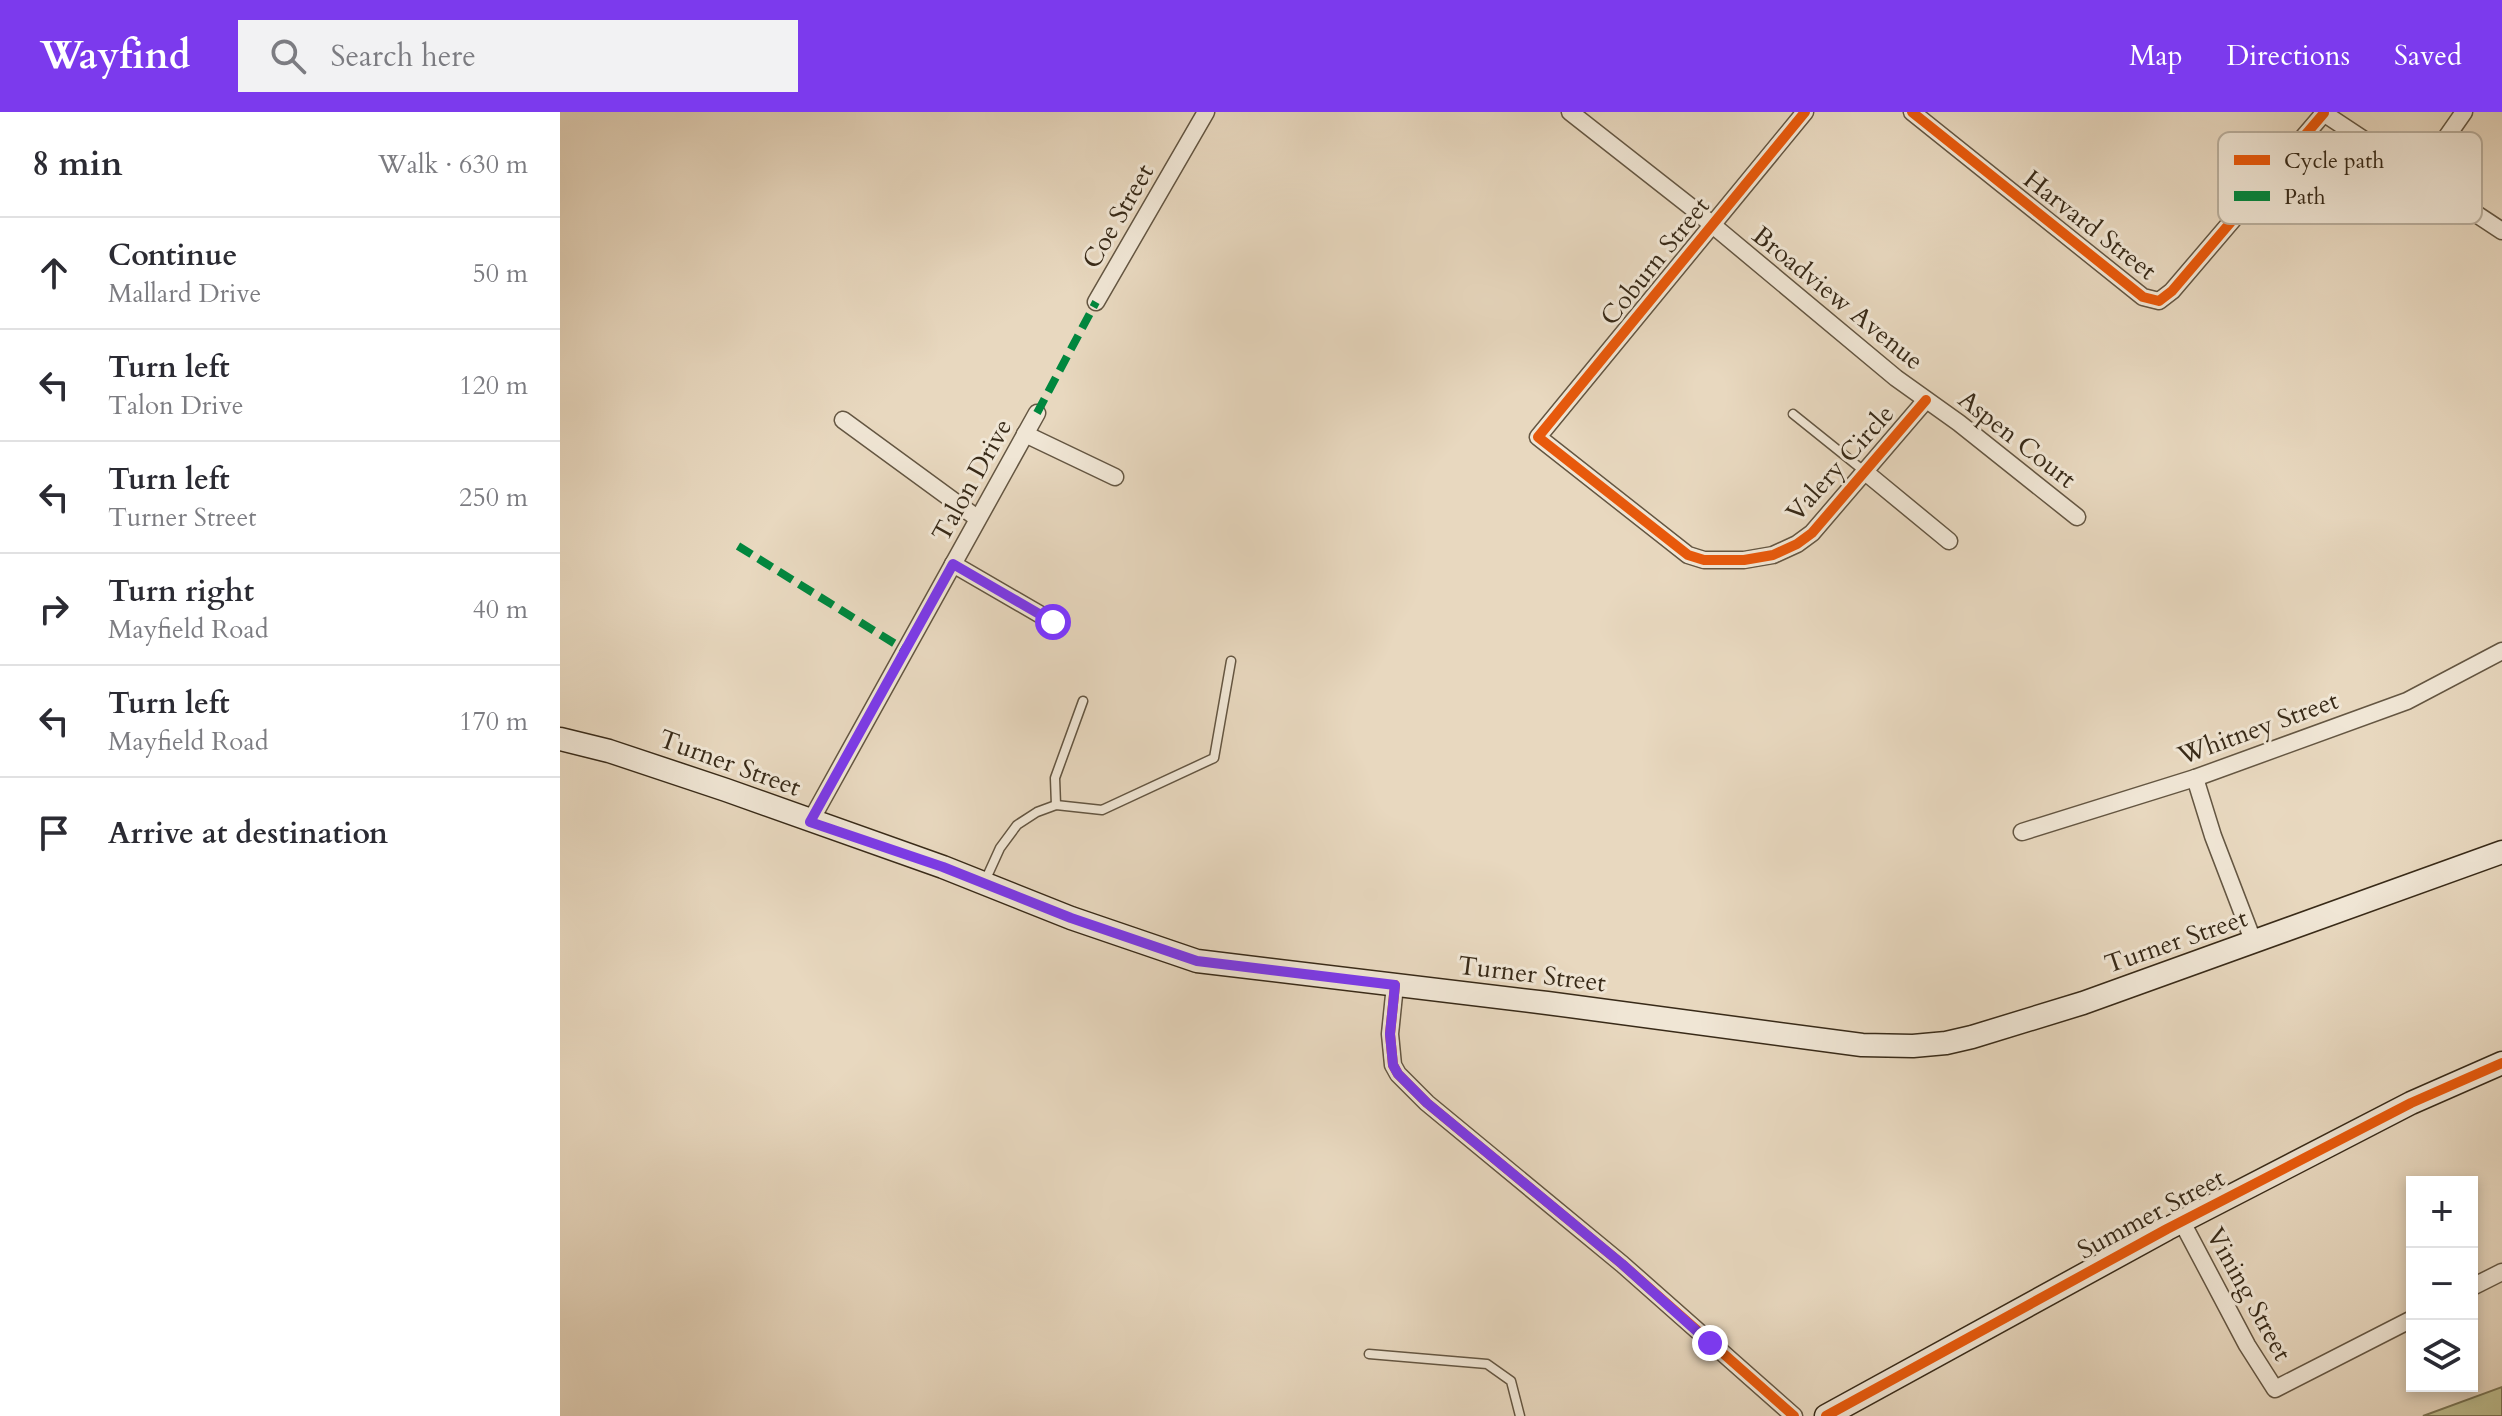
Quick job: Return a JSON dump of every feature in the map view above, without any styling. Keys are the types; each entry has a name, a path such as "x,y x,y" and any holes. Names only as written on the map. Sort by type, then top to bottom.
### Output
{"main road":[{"name":"Turner Street","path":"560,739 660,767 1197,961 1830,1042 1913,1046 1972,1037 2083,1003 2502,852"},
{"name":"Summer Street","path":"1826,1416 2182,1222 2411,1103 2502,1063"}],"street":[{"name":"Coe Street","path":"1096,302 1206,112"},
{"name":"Broadview Avenue","path":"1570,112 1926,400"},
{"name":"Coburn Street","path":"1538,437 1805,112"},
{"name":"Harvard Street","path":"1912,112 2151,301 2159,301 2172,291 2229,224"},
{"path":"2450,132 2464,112"},
{"name":"Harvard Street","path":"2307,132 2323,113"},
{"path":"2323,113 2353,132"},
{"path":"2482,217 2502,231"},
{"name":"Valery Circle","path":"1538,437 1688,555 1704,560 1744,560 1773,555 1812,533 1926,400"},
{"name":"Aspen Court","path":"1926,400 2077,517"},
{"name":"Talon Drive","path":"810,822 1037,413"},
{"path":"843,420 977,518"},
{"path":"1025,434 1115,477"},
{"path":"1864,471 1949,541"},
{"path":"953,564 1053,622"},
{"name":"Whitney Street","path":"2022,832 2195,778 2407,701 2502,651"},
{"path":"2195,778 2213,836 2254,943"},
{"path":"1395,985 1390,1052 1398,1074 1427,1103 1622,1264 1794,1416"},
{"name":"Vining Street","path":"2182,1222 2247,1345 2275,1389 2410,1320"},
{"path":"2478,1284 2502,1272"}],"lane":[{"path":"1793,414 1864,471"},
{"path":"984,882 1000,848 1017,825 1037,812 1056,805 1102,810 1214,758 1231,661"},
{"path":"1056,805 1055,778 1083,701"},
{"path":"1369,1354 1487,1364 1511,1381 1520,1416"}],"green space":[{"path":"2502,1387 2502,1416 2423,1416"}],"marked path":[{"path":"1037,413 1096,302"},
{"path":"738,546 905,650"}],"cycle path":[{"path":"1805,112 1538,437 1688,555 1704,560 1744,560 1773,555 1812,533 1926,400"},
{"path":"1912,112 2143,297 2159,301 2172,291 2229,224"},
{"path":"2308,132 2324,113"},
{"path":"1395,985 1390,1034 1393,1065 1398,1074 1427,1103 1622,1264 1794,1416"},
{"path":"1826,1416 2167,1229 2411,1103 2502,1063"}],"route":[{"path":"1053,622 953,564 810,822 943,867 1168,953 1197,961 1395,985 1390,1052 1398,1074 1427,1103 1622,1264 1710,1343"}]}
